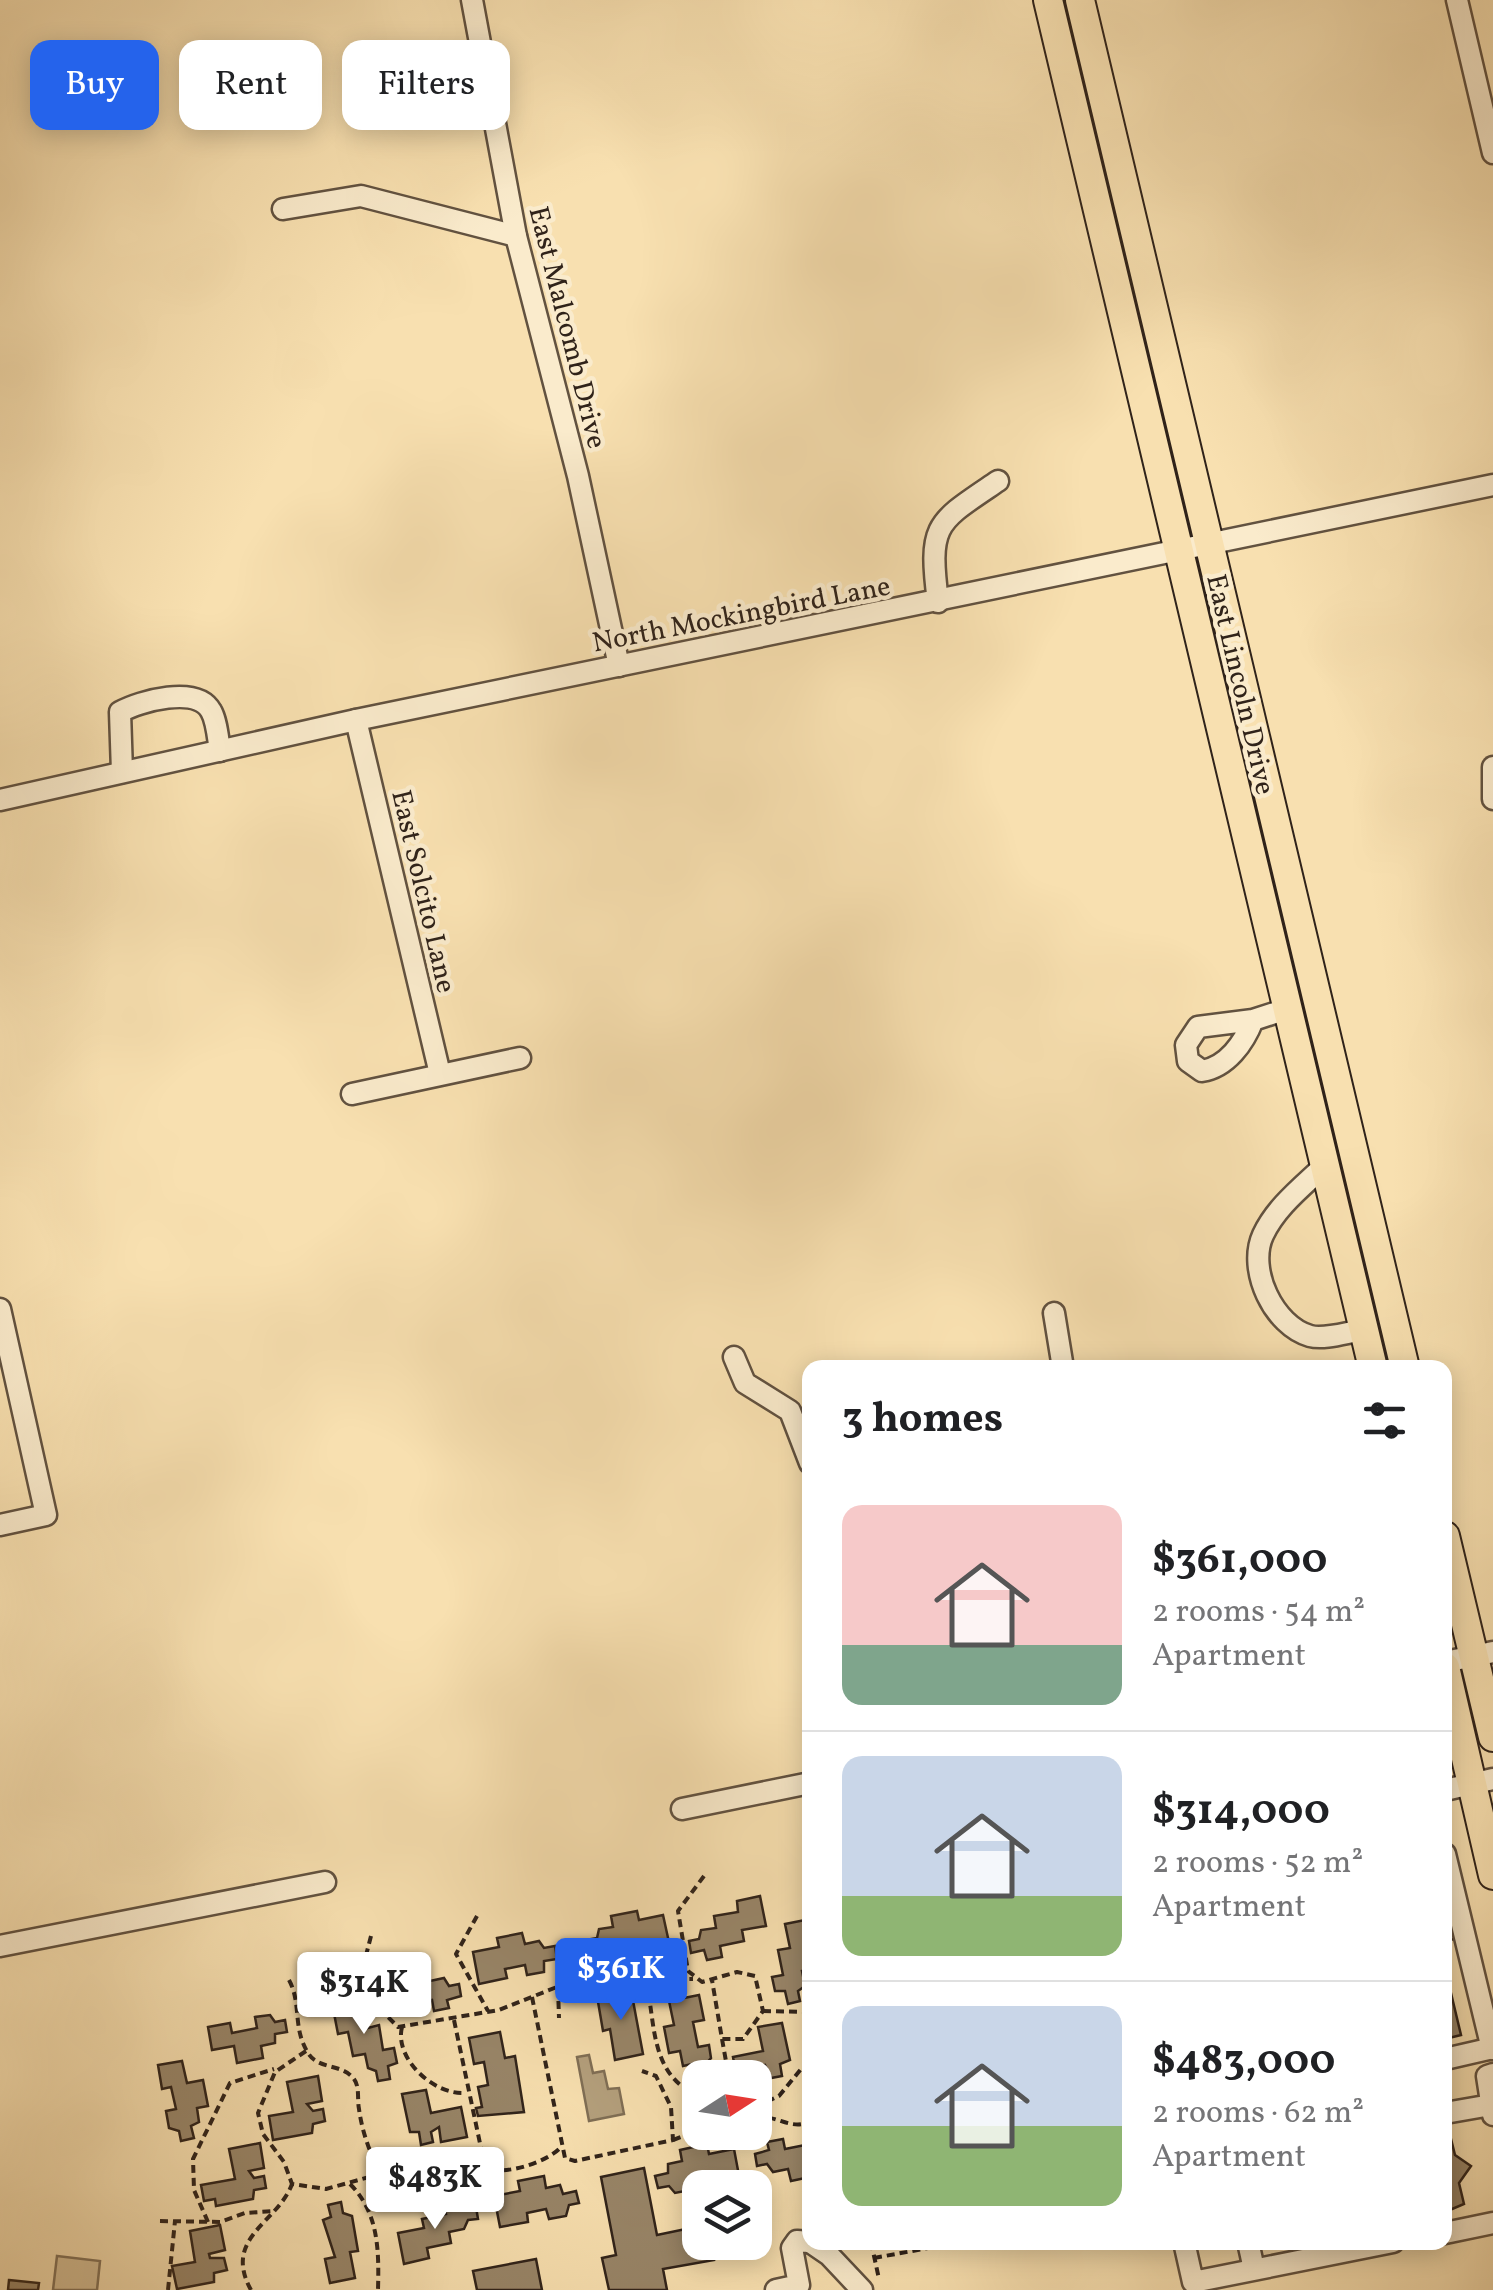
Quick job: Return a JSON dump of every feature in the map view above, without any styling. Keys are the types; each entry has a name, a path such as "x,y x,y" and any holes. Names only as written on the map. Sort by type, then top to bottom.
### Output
{"main road":[{"name":"East Lincoln Drive","path":"1048,0 1370,1360"},
{"name":"East Lincoln Drive","path":"1080,0 1403,1360"},
{"path":"1089,165 1118,158"},
{"path":"1288,1013 1320,1010"},
{"path":"1452,1558 1483,1654 1493,1737"},
{"path":"1452,1698 1493,1876"}],"street":[{"name":"East Malcomb Drive","path":"472,0 516,236 578,476 619,666"},
{"path":"1456,0 1493,153"},
{"path":"282,209 362,196 516,236"},
{"path":"938,602 933,560 943,522 961,503 998,482"},
{"name":"North Mockingbird Lane","path":"0,800 356,720 1493,485"},
{"path":"122,772 120,712 134,704 172,698 201,701 212,711 220,751"},
{"name":"East Solcito Lane","path":"356,720 440,1074"},
{"path":"1493,768 1493,798"},
{"path":"1252,1020 1288,1013"},
{"path":"352,1094 520,1058"},
{"path":"1324,1166 1274,1216 1261,1240 1260,1275 1281,1321 1312,1337 1364,1330"},
{"path":"0,1309 46,1515 0,1525"},
{"path":"1054,1313 1062,1360"},
{"path":"734,1357 745,1384 790,1411 802,1442"},
{"path":"1452,1663 1483,1654"},
{"path":"682,1808 802,1785"},
{"path":"0,1946 325,1882"},
{"path":"1452,1883 1492,2048 1452,2057"},
{"path":"1452,2113 1492,2110 1487,2076 1493,2074"},
{"path":"1452,2231 1493,2223"},
{"path":"776,2290 799,2285 792,2248 797,2241 802,2241"},
{"path":"822,2250 872,2289"},
{"path":"1186,2250 1193,2282 1352,2250"},
{"path":"1250,2250 1254,2269"}],"path":[{"path":"693,1979 678,1910 704,1876"},
{"path":"476,1916 456,1954 488,2012"},
{"path":"371,1936 361,1975 380,2008 402,2027"},
{"path":"402,2027 488,2012 596,1978 712,1980 737,1972 756,1976 763,2011 743,2039 722,2039"},
{"path":"290,1980 297,1996 294,2020 306,2050 318,2063 353,2078 365,2142 390,2197 404,2203 436,2186 481,2180 490,2171 547,2159 562,2147"},
{"path":"646,1980 656,2050 672,2076 682,2084"},
{"path":"712,1980 726,2060"},
{"path":"558,1988 558,2018"},
{"path":"532,1997 565,2158 575,2160 682,2137"},
{"path":"763,2011 802,2012"},
{"path":"453,2018 482,2162 490,2171"},
{"path":"402,2027 400,2042 407,2062 443,2090 467,2093"},
{"path":"208,2222 194,2190 195,2152 230,2083 279,2067 306,2050"},
{"path":"279,2067 258,2113 263,2134 284,2162 292,2184"},
{"path":"772,2100 802,2070"},
{"path":"642,2071 656,2076 667,2096 673,2140"},
{"path":"772,2119 785,2125 802,2123"},
{"path":"292,2184 312,2190 382,2174"},
{"path":"250,2290 244,2267 249,2238 292,2184"},
{"path":"350,2184 361,2195 376,2228 378,2290"},
{"path":"160,2221 208,2222 274,2211"},
{"path":"168,2290 175,2220"},
{"path":"872,2250 872,2289"},
{"path":"896,2250 897,2255"},
{"path":"874,2258 922,2250"}],"shaded area":[{"path":"589,2055 593,2073 604,2071 608,2089 619,2088 624,2114 589,2121 577,2057"},
{"path":"57,2256 100,2261 97,2290 53,2290"}],"building":[{"path":"760,1896 766,1926 742,1930 744,1941 720,1946 722,1957 707,1960 704,1950 691,1953 689,1941 699,1939 701,1930 716,1928 714,1916 738,1912 737,1901"},
{"path":"637,1911 639,1920 663,1915 670,1947 643,1952 641,1941 618,1946 620,1956 605,1959 602,1950 588,1953 586,1940 597,1938 599,1929 613,1927 611,1916"},
{"path":"1452,1915 1459,1938 1452,1940"},
{"path":"802,1921 800,2001 788,2004 785,1991 775,1991 772,1977 783,1975 778,1950 790,1948 785,1924"},
{"path":"522,1933 525,1944 539,1941 544,1948 555,1946 557,1959 544,1961 544,1972 527,1975 525,1965 505,1969 507,1978 479,1984 473,1952 499,1947 497,1938"},
{"path":"401,1963 403,1974 428,1969 430,1981 444,1978 449,1986 459,1984 461,1996 447,2000 449,2008 434,2011 432,2000 407,2005 405,1994 381,1999 375,1969"},
{"path":"631,1990 643,2054 615,2060 610,2029 603,2031 597,1996"},
{"path":"356,1994 358,2004 363,2003 368,2028 379,2025 383,2050 394,2048 397,2063 388,2066 390,2079 378,2081 376,2071 368,2068 365,2054 353,2056 348,2032 338,2034 333,2008 343,2007 341,1997"},
{"path":"699,1995 704,2020 693,2022 698,2047 709,2045 709,2060 682,2061 680,2051 669,2053 664,2027 674,2025 669,2001"},
{"path":"1452,1997 1461,2035 1452,2037"},
{"path":"270,2015 275,2022 285,2020 287,2032 275,2034 275,2043 261,2046 263,2058 237,2063 234,2046 212,2050 208,2027 230,2023 232,2033 257,2028 255,2017"},
{"path":"782,2023 790,2060 780,2064 782,2076 772,2078 772,2060 734,2060 733,2057 763,2051 758,2027"},
{"path":"500,2032 505,2058 515,2056 524,2112 478,2116 476,2108 482,2107 478,2087 488,2085 484,2062 474,2064 469,2038"},
{"path":"182,2061 187,2083 203,2080 208,2106 197,2108 199,2122 191,2126 194,2138 181,2141 179,2131 169,2128 166,2111 176,2109 171,2087 162,2089 158,2065"},
{"path":"318,2076 322,2101 307,2104 313,2111 323,2109 325,2121 313,2124 312,2133 273,2140 269,2116 293,2112 287,2082"},
{"path":"426,2090 431,2113 461,2107 467,2137 441,2142 439,2127 431,2132 433,2142 421,2145 419,2132 410,2132 402,2094"},
{"path":"783,2139 785,2149 802,2146 802,2179 791,2181 788,2169 773,2172 767,2164 757,2166 755,2154 772,2150 772,2141"},
{"path":"260,2143 264,2168 249,2171 254,2178 264,2176 266,2188 254,2190 253,2199 216,2206 215,2199 204,2201 201,2185 235,2179 229,2149"},
{"path":"1452,2143 1455,2155 1471,2166 1459,2183 1464,2204 1452,2209"},
{"path":"680,2150 708,2150 709,2154 734,2150 738,2170 682,2170 682,2192 675,2193 669,2186 658,2188 655,2176 668,2173 668,2164 682,2161"},
{"path":"644,2168 657,2235 682,2230 682,2260 714,2260 663,2269 667,2290 609,2290 602,2258 616,2255 601,2177"},
{"path":"544,2176 546,2188 560,2185 563,2194 576,2191 579,2203 569,2205 566,2216 549,2219 546,2209 527,2213 528,2222 500,2227 494,2196 520,2191 518,2181"},
{"path":"459,2200 462,2210 476,2207 478,2219 468,2220 464,2229 449,2232 451,2243 427,2248 429,2258 404,2264 398,2233 424,2228 422,2219 446,2214 444,2204"},
{"path":"341,2202 343,2213 352,2216 358,2251 350,2252 355,2278 330,2283 325,2259 335,2257 323,2220 331,2217 328,2205"},
{"path":"220,2225 225,2250 209,2254 210,2258 224,2258 227,2270 214,2273 214,2282 177,2289 172,2266 195,2262 190,2231"},
{"path":"536,2259 542,2290 477,2290 473,2271"},
{"path":"9,2280 39,2283 38,2290 8,2290"}]}
